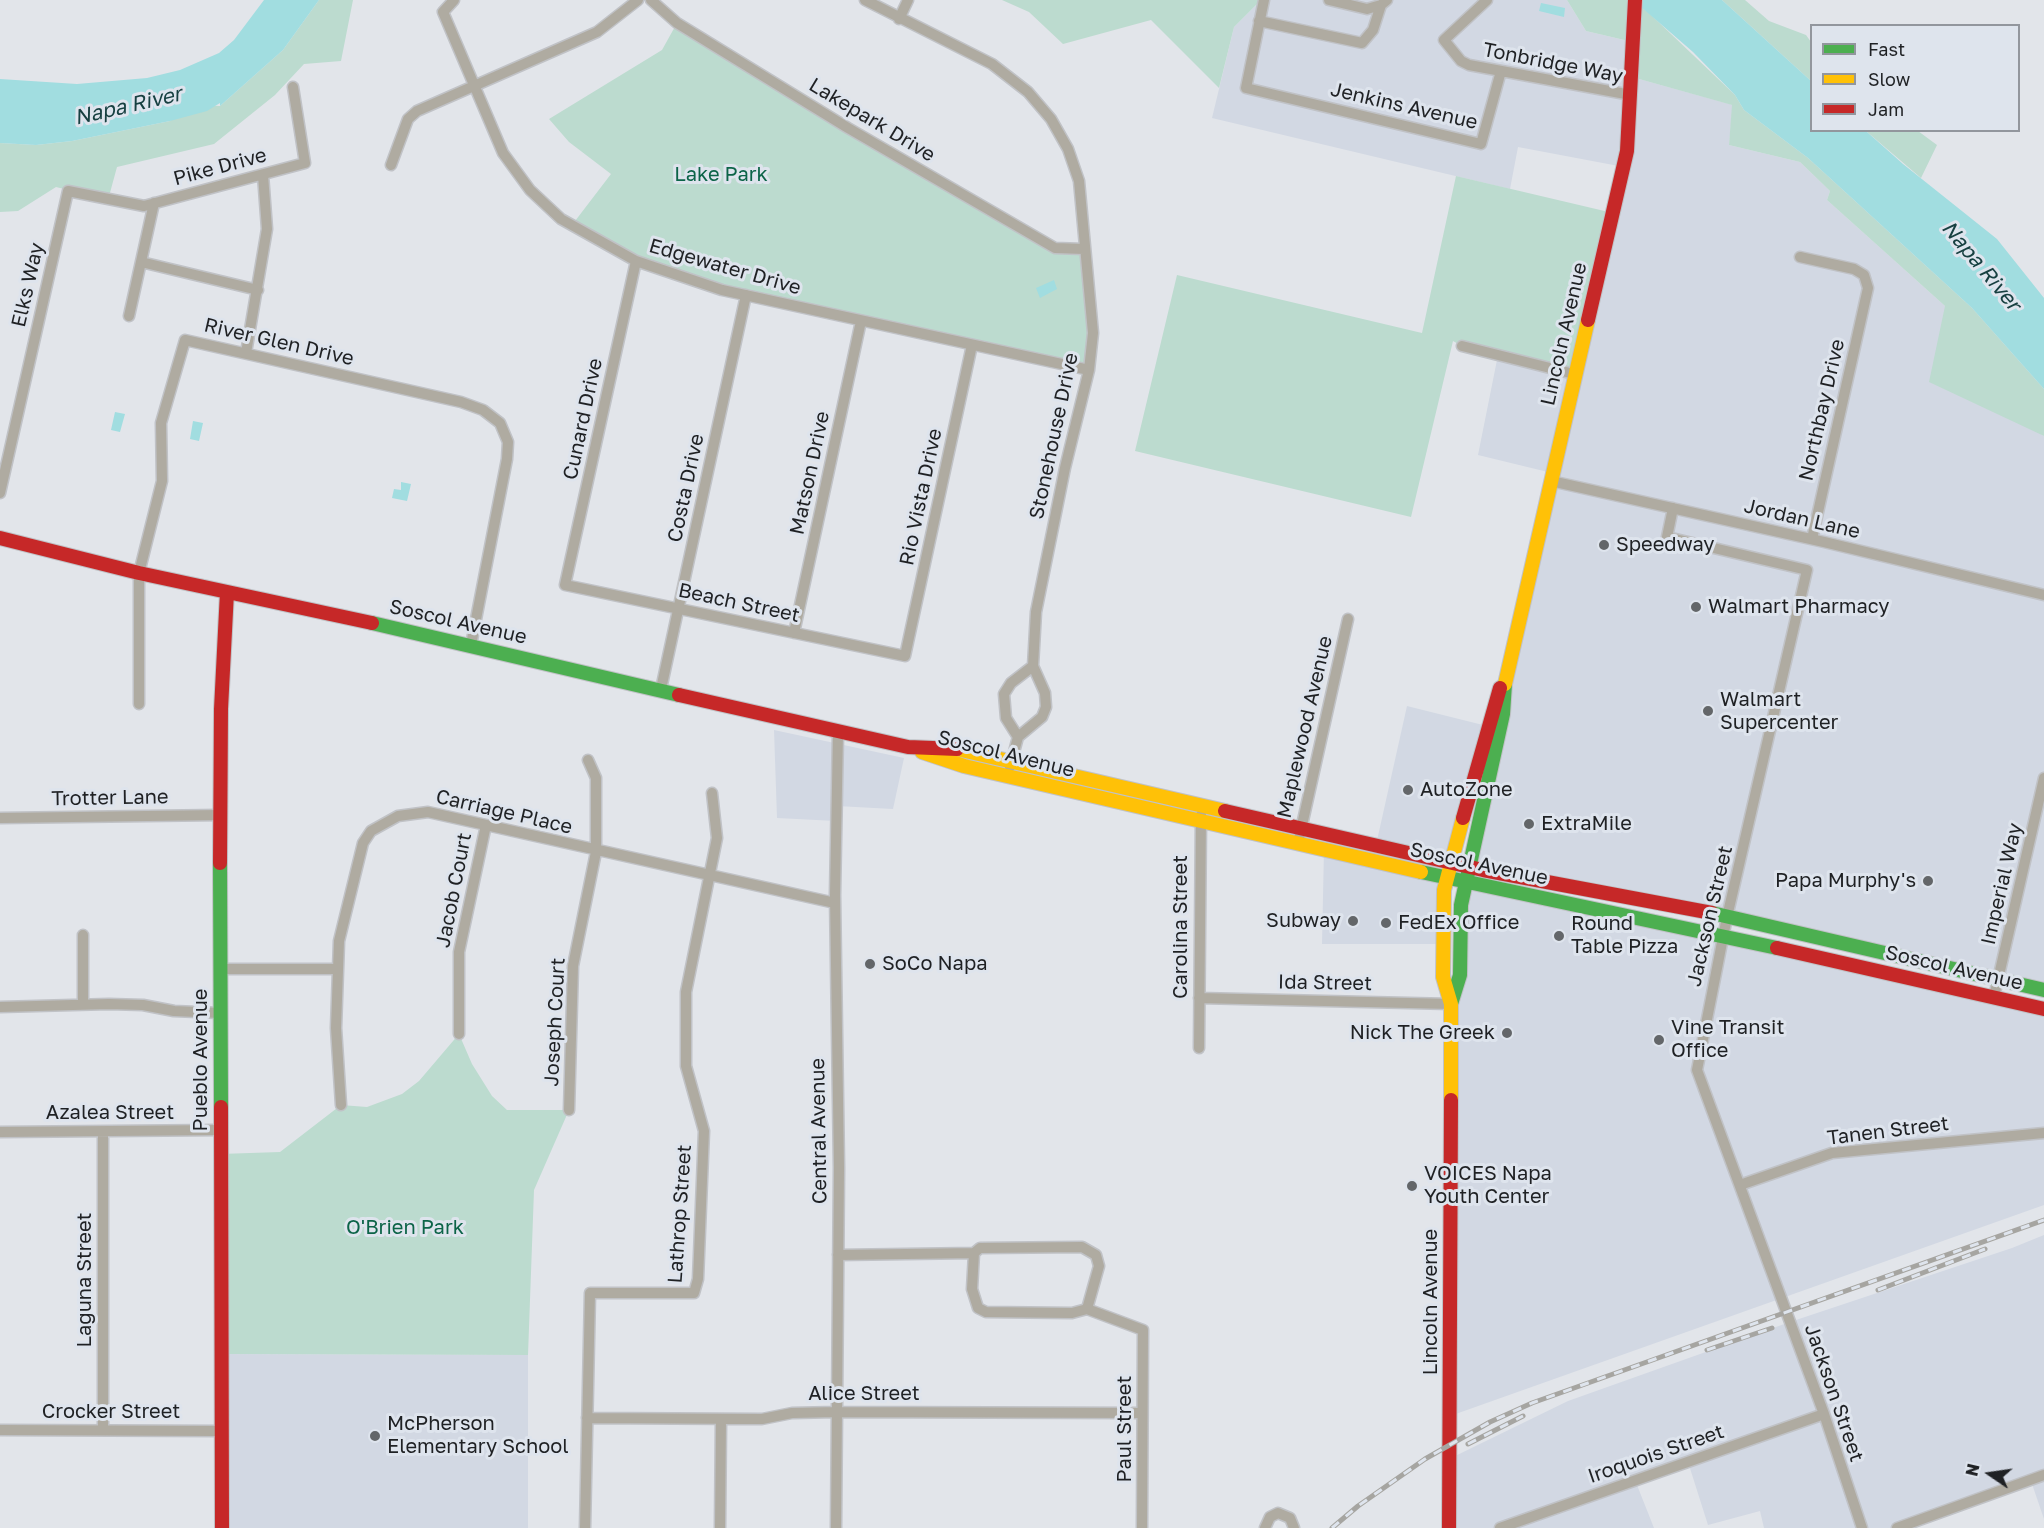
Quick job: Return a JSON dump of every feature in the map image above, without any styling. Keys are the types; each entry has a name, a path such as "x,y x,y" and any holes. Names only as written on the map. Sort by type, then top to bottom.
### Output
{"main road":[{"name":"Lincoln Avenue","path":"1451,1004 1443,978 1447,878 1491,712 1506,674 1574,374 1622,176 1630,127 1635,0"},
{"name":"Soscol Avenue","path":"0,538 139,573 471,645 838,733 908,747 954,763 1007,776 1466,883 1723,935 2044,1009"},
{"name":"Pueblo Avenue","path":"222,1528 220,815 221,709 228,592"},
{"name":"Lincoln Avenue","path":"1449,1528 1451,1004 1460,975 1460,919 1466,883 1503,714 1506,674"},
{"name":"Soscol Avenue","path":"908,747 957,749 1301,829 1469,866 1727,917 2044,990"}],"street":[{"name":"Edgewater Drive","path":"454,0 443,12 503,153 530,190 561,219 636,261 747,295 1089,370"},
{"path":"391,165 408,119 417,111 597,32 638,0"},
{"name":"Lakepark Drive","path":"651,0 677,23 848,128 1055,248 1084,249"},
{"name":"Stonehouse Drive","path":"864,0 992,64 1028,92 1051,119 1068,149 1079,181 1093,333 1089,370 1044,566 1036,612 1033,666 1045,693 1046,707 1042,717 1018,737"},
{"path":"899,19 908,0"},
{"path":"1264,0 1259,21 1362,43 1373,30 1384,3"},
{"path":"1329,0 1367,9 1384,3"},
{"name":"Tonbridge Way","path":"1486,0 1444,40 1461,61 1501,71 1630,95"},
{"name":"Jenkins Avenue","path":"1259,21 1246,88 1481,144 1501,71"},
{"name":"Pike Drive","path":"68,191 136,205 154,203 304,163 293,87"},
{"path":"246,353 267,229 263,175"},
{"name":"Elks Way","path":"0,493 68,191"},
{"path":"129,316 154,203"},
{"name":"Northbay Drive","path":"1800,257 1854,269 1864,275 1868,288 1812,539"},
{"name":"Cunard Drive","path":"565,585 636,261"},
{"path":"141,262 258,290"},
{"name":"Costa Drive","path":"661,689 747,295"},
{"name":"Matson Drive","path":"794,633 861,321"},
{"name":"River Glen Drive","path":"139,704 139,573 162,481 161,423 185,340 461,402 483,410 500,423 507,442 507,459 471,645"},
{"name":"Rio Vista Drive","path":"905,656 972,345"},
{"path":"1462,346 1574,374"},
{"name":"Jordan Lane","path":"1551,481 1812,539 2044,595"},
{"name":"Jackson Street","path":"1673,508 1667,537 1807,570 1723,935 1697,1070 1824,1414 1862,1528"},
{"name":"Beach Street","path":"565,585 905,656"},
{"name":"Maplewood Avenue","path":"1298,843 1348,619"},
{"path":"1007,776 1018,737 1006,718 1004,693 1011,683 1033,666"},
{"name":"Central Avenue","path":"836,1528 838,1255 835,903 838,733"},
{"name":"Joseph Court","path":"569,1110 573,966 596,852 597,778 588,760"},
{"name":"Imperial Way","path":"1994,998 2044,778"},
{"path":"711,876 717,838 712,793"},
{"name":"Carolina Street","path":"1199,1048 1199,820 1203,806"},
{"name":"Carriage Place","path":"341,1105 336,1028 339,941 358,856 371,831 382,823 413,812 428,812 596,852 835,903"},
{"name":"Trotter Lane","path":"0,818 220,815"},
{"name":"Jacob Court","path":"459,1034 459,952 486,825"},
{"name":"Lathrop Street","path":"585,1528 590,1293 694,1293 698,1279 704,1131 687,1066 686,992 711,876"},
{"path":"82,1004 83,935"},
{"path":"221,969 337,969"},
{"name":"Ida Street","path":"1199,998 1451,1004"},
{"path":"0,1007 82,1004 143,1005 174,1011 220,1012"},
{"name":"Azalea Street","path":"0,1132 220,1130"},
{"name":"Laguna Street","path":"103,1132 103,1429"},
{"name":"Tanen Street","path":"1740,1185 1832,1153 2044,1133"},
{"path":"838,1255 974,1253 980,1248 1082,1247 1096,1255 1099,1266 1087,1309 1072,1313 986,1312 978,1308 972,1289 974,1253"},
{"name":"Paul Street","path":"1087,1309 1143,1330 1142,1528"},
{"name":"Alice Street","path":"587,1418 721,1419 836,1412 1142,1413"},
{"name":"Iroquois Street","path":"1500,1528 1824,1414"},
{"path":"720,1528 721,1419"},
{"name":"Crocker Street","path":"0,1430 221,1431"},
{"path":"1897,1528 2044,1475"},
{"path":"1265,1528 1270,1517 1278,1513 1290,1518 1294,1528"}],"shaded area":[{"path":"1261,0 1567,0 1586,31 1633,42 1632,77 1733,105 1729,145 1800,162 1830,191 1827,200 1945,306 2029,427 2044,436 2044,990 1469,866 1552,473 1478,455 1498,355 1575,374 1624,167 1518,147 1510,189 1212,118 1234,27"},
{"path":"1407,706 1487,726 1451,862 1376,845"},
{"path":"774,730 904,758 893,809 837,806 836,821 777,818"},
{"path":"1324,849 1447,878 1444,944 1322,944"},
{"path":"1466,883 2044,1009 2044,1205 1450,1416 1451,1004"},
{"path":"2044,1235 2044,1519 2031,1481 1897,1528 1764,1528 1760,1511 1708,1525 1688,1462 1635,1480 1654,1528 1449,1528 1449,1459 1568,1401"},
{"name":"McPherson Elementary School","path":"221,1354 528,1355 528,1528 222,1528"}],"green space":[{"path":"319,0 353,0 341,61 304,64 275,95 214,144 117,167 108,200 56,187 18,211 0,212 0,143 36,145 72,141 170,121 190,105 220,106 283,50"},
{"path":"1002,0 1261,0 1234,27 1219,88 1151,20 1063,44 1029,12"},
{"path":"1567,0 1632,0 1649,13 1735,95 1744,110 1808,158 1972,308 2044,389 2044,436 1929,382 1945,306 1827,200 1830,191 1800,162 1729,145 1732,105 1632,77 1633,42 1586,31"},
{"path":"1722,0 1745,0 1769,21 1806,35 1810,41 1810,80"},
{"name":"Lake Park","path":"677,23 1055,248 1084,249 1093,333 1089,370 722,290 636,261 572,225 611,174 569,142 549,119 662,50"},
{"path":"1867,132 1919,132 1937,145 1921,178"},
{"path":"1456,176 1613,213 1574,374 1462,346 1453,341 1411,517 1135,451 1177,275 1422,333"},
{"name":"O'Brien Park","path":"459,1034 472,1064 492,1096 507,1110 569,1110 534,1190 528,1355 221,1354 220,1154 280,1152 341,1105 367,1107 402,1094 419,1081"}],"water":[{"name":"Napa River","path":"264,0 319,0 283,50 220,106 220,103 207,111 170,121 72,141 36,145 0,143 0,79 77,84 147,78 180,70 219,53 234,40"},
{"name":"Napa River","path":"1633,0 1722,0 1810,80 1810,132 1867,132 1903,164 1997,239 2044,298 2044,389 1972,308 1808,158 1744,110 1735,95 1693,52"},
{"path":"1541,3 1565,8 1564,17 1539,11"},
{"path":"1054,280 1057,289 1040,298 1036,288"},
{"path":"115,412 125,414 120,432 111,430"},
{"path":"193,421 203,423 199,441 190,439"},
{"path":"401,482 411,484 407,501 392,498 394,489 401,490"}],"railway":[{"path":"1332,1528 1358,1506 1425,1459 1490,1422 1532,1403 2044,1220"},
{"path":"1878,1290 1985,1249"},
{"path":"1707,1350 1772,1328"},
{"path":"1468,1444 1523,1416"}],"traffic: fast":[{"path":"372,623 679,695"},
{"path":"1451,1004 1460,975 1461,905 1503,714 1505,684"},
{"path":"220,863 221,1107"},
{"path":"1421,872 1777,948"},
{"path":"1712,913 2044,990"}],"traffic: slow":[{"path":"1505,684 1588,320"},
{"path":"957,749 1225,811"},
{"path":"922,752 964,766 1421,872"},
{"path":"1451,1100 1451,1004 1443,977 1444,890 1463,818"}],"traffic: jam":[{"path":"1588,320 1627,151 1635,0"},
{"path":"0,538 139,573 372,623"},
{"path":"220,863 221,709 227,592"},
{"path":"1463,818 1500,688"},
{"path":"679,695 908,747 957,749"},
{"path":"1225,811 1483,870 1712,913"},
{"path":"1777,948 2044,1009"},
{"path":"1449,1528 1451,1100"},
{"path":"221,1107 222,1528"}],"place":[{"name":"Speedway","path":"1604,545"},
{"name":"Walmart Pharmacy","path":"1696,607"},
{"name":"Walmart Supercenter","path":"1708,711"},
{"name":"AutoZone","path":"1408,790"},
{"name":"ExtraMile","path":"1529,824"},
{"name":"Papa Murphy's","path":"1928,881"},
{"name":"Subway","path":"1353,921"},
{"name":"FedEx Office","path":"1386,923"},
{"name":"Round Table Pizza","path":"1559,936"},
{"name":"SoCo Napa","path":"870,964"},
{"name":"Nick The Greek","path":"1507,1033"},
{"name":"Vine Transit Office","path":"1659,1040"},
{"name":"VOICES Napa Youth Center","path":"1412,1186"},
{"name":"McPherson Elementary School","path":"375,1436"}]}
